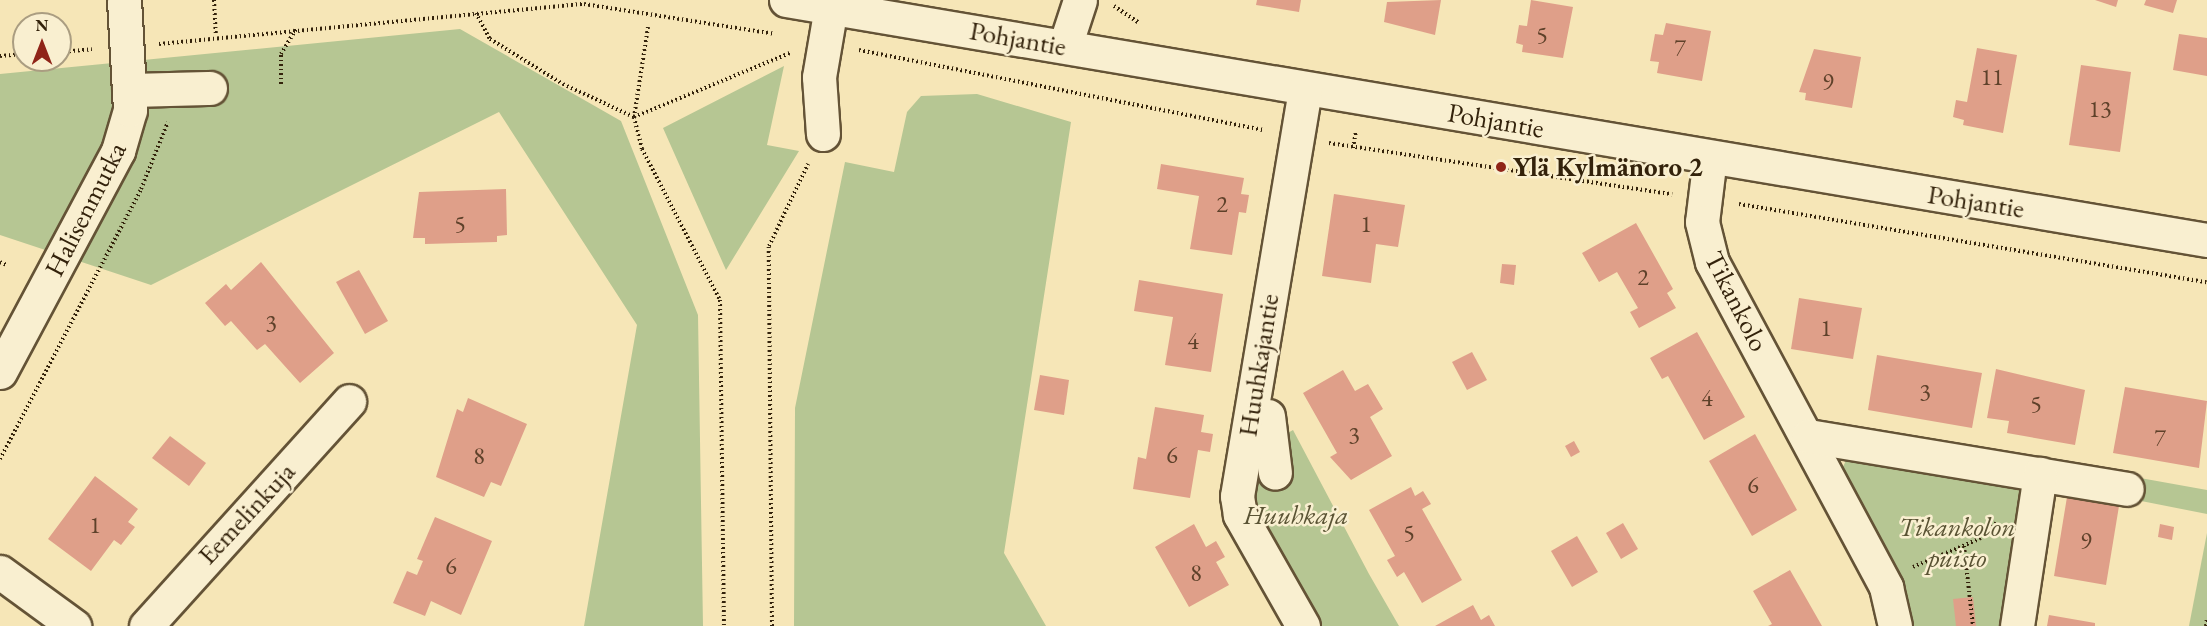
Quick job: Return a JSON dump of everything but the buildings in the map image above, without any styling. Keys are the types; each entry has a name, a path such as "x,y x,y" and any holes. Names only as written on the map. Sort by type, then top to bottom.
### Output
{"street":[{"name":"Halisenmutka","path":"0,372 118,151 129,90 129,46 124,0"},
{"name":"Pohjantie","path":"786,0 2207,240"},
{"path":"1065,46 1080,0"},
{"path":"823,134 822,43 831,7"},
{"path":"129,90 210,88"},
{"name":"Huuhkajantie","path":"1303,626 1240,515 1238,496 1305,89"},
{"name":"Tikankolo","path":"1710,157 1702,222 1712,262 1808,436 1886,587 1895,626"},
{"name":"Eemelinkuja","path":"146,626 349,401"},
{"path":"1268,416 1275,473"},
{"path":"1808,436 2038,488 2127,489"},
{"path":"2017,626 2038,488"},
{"path":"0,572 74,626"}],"path":[{"path":"214,0 216,36"},
{"path":"72,51 584,4 822,43 1296,136 1704,198 2207,282"},
{"path":"476,13 490,39 563,84 634,117 822,43"},
{"path":"648,27 634,117 642,149 720,300 724,626"},
{"path":"281,84 281,54 296,29"},
{"path":"772,626 768,246 823,134"},
{"path":"0,262 8,265"},
{"path":"1886,587 1926,557 1964,546 2038,488"},
{"path":"1964,546 1973,626"},
{"path":"2206,626 2207,618"}],"green space":[{"path":"460,29 621,121 698,315 703,626 584,626 637,325 499,112 151,285 0,235 0,74 72,72 72,67"},
{"path":"784,66 767,145 799,151 726,270 663,128"},
{"path":"977,94 1071,122 1004,553 1046,626 794,626 795,408 845,162 894,172 907,112 921,96"},
{"name":"Huuhkaja","path":"1293,430 1399,626 1315,626 1256,521 1253,453"},
{"name":"Tikankolon puisto","path":"1848,456 2013,483 2024,490 2011,626 1913,626 1898,573 1842,469"},
{"path":"2129,476 2207,490 2207,514 2126,498"},
{"path":"2207,533 2207,626 2189,626"}],"place":[{"name":"Ylä Kylmänoro 2","path":"1501,167"}]}
